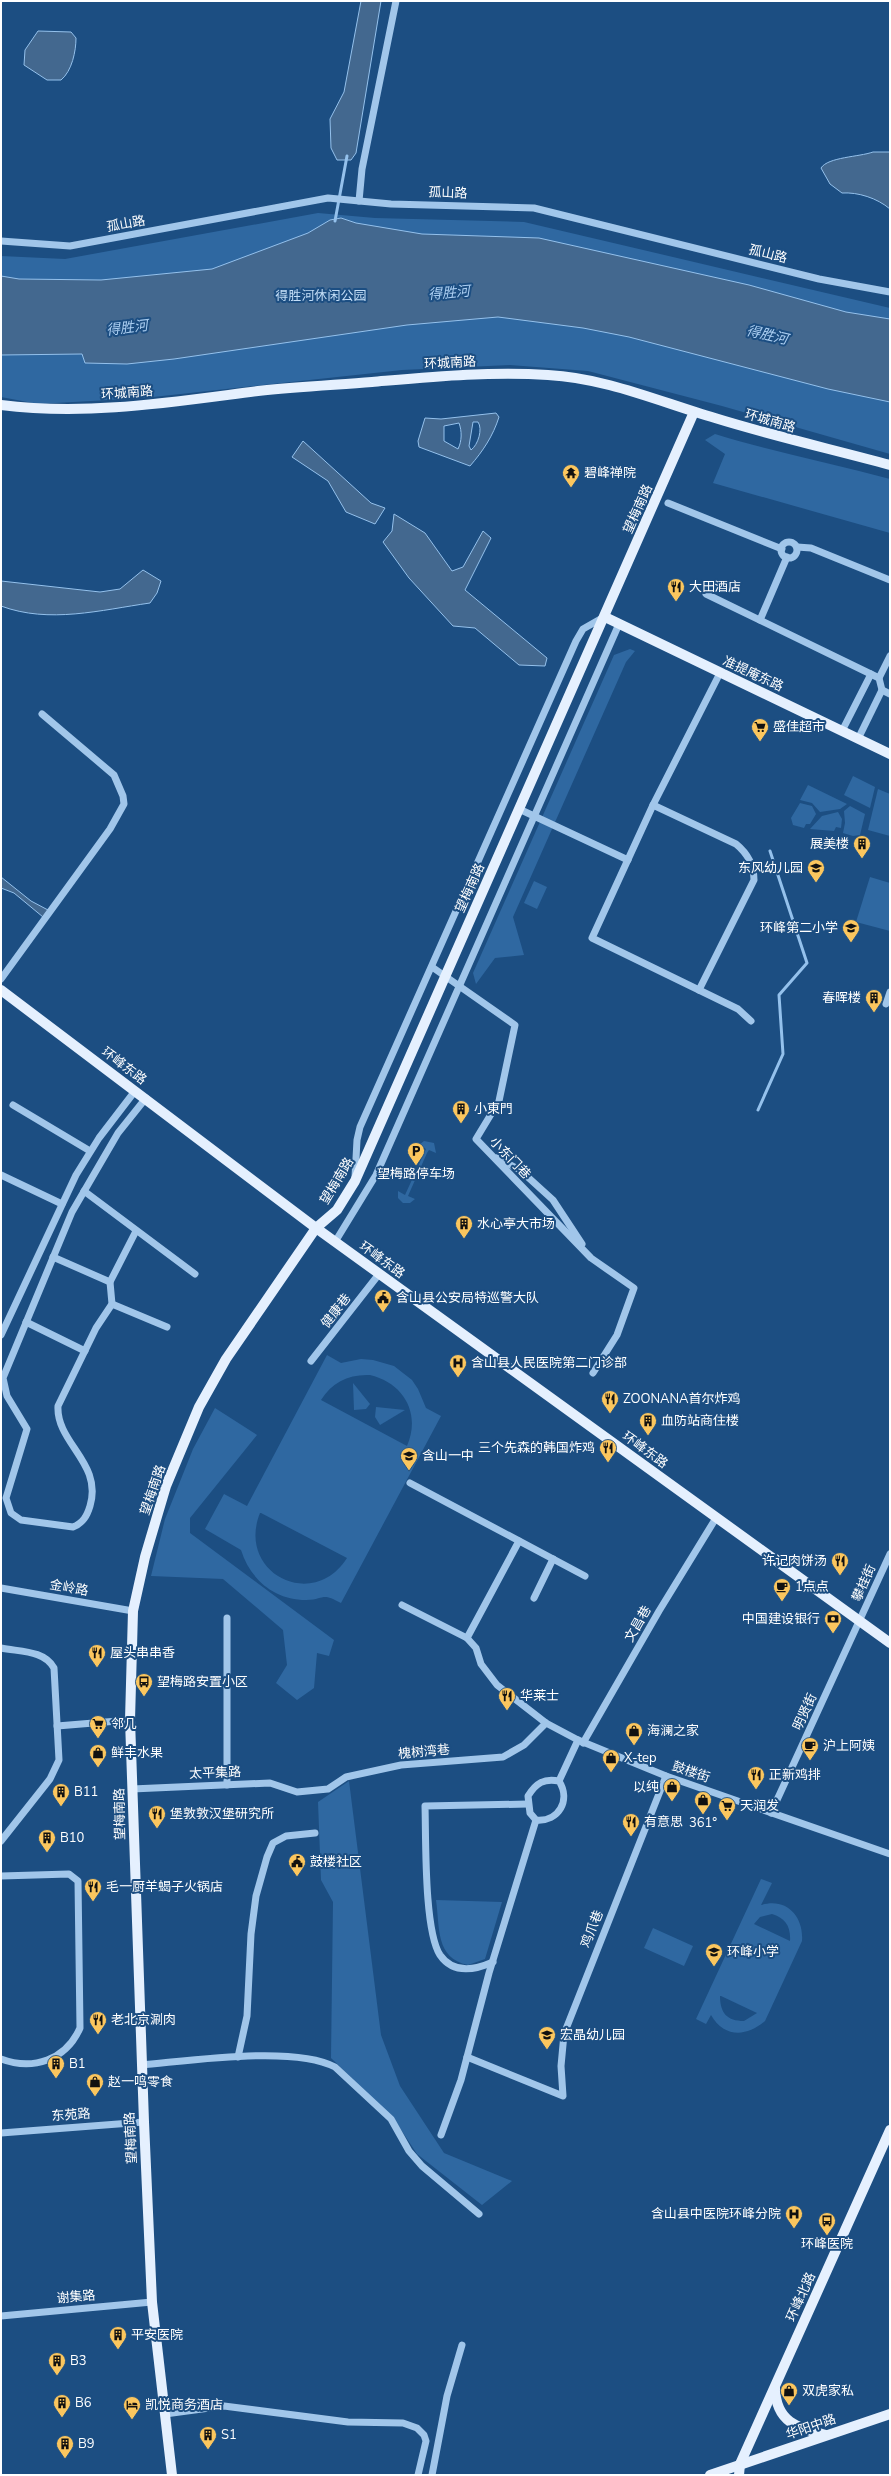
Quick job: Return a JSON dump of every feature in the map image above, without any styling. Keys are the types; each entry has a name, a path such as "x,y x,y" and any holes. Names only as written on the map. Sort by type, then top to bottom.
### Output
{"main road":[{"name":"环城南路","path":"1,405 36,410 132,408 261,391 422,377 508,374 578,378 662,399 694,412 784,439 824,447 890,465"},
{"name":"望梅南路","path":"172,2475 152,2302 141,2065 132,1789 130,1720 133,1611 145,1557 166,1486 199,1407 226,1359 316,1228 337,1210 355,1181 694,412"},
{"name":"望梅南路","path":"569,696 605,616"},
{"name":"准提庵东路","path":"605,616 890,754"},
{"name":"环峰东路","path":"1,990 335,1242 890,1643"},
{"name":"环峰北路","path":"738,2475 740,2464 890,2130"},
{"path":"775,2386 776,2402 784,2418 805,2430 826,2436"},
{"name":"华阳中路","path":"710,2475 890,2414"}],"street":[{"path":"359,201 362,169 396,1"},
{"name":"孤山路","path":"1,241 70,246 328,198 359,201 534,208 819,280 890,292"},
{"path":"668,504 782,549"},
{"path":"787,557 783,554 782,549 784,544 788,542 793,543 797,547 811,548 890,580"},
{"path":"787,557 794,556 797,547"},
{"path":"760,620 787,557"},
{"path":"706,594 879,678"},
{"path":"355,1181 357,1140 360,1127 576,641 583,629 605,616"},
{"path":"335,1242 376,1175 619,624"},
{"path":"858,739 882,690 879,678 890,656"},
{"path":"720,673 653,805 592,938 738,1009 752,1021"},
{"path":"842,731 871,674"},
{"path":"882,690 890,694"},
{"path":"1,979 110,829 124,804 124,796 114,775 42,714"},
{"path":"653,805 736,844 743,850 754,873 754,880 699,990"},
{"path":"519,809 628,860"},
{"path":"432,967 460,985"},
{"name":"小东门巷","path":"460,985 515,1025 499,1101 476,1140 591,1258 634,1288 617,1335 593,1373"},
{"path":"886,1004 890,992"},
{"path":"1,1335 62,1204 90,1151 135,1091"},
{"path":"136,1230 110,1282 112,1304 96,1328 58,1406 58,1414 90,1473 92,1488 89,1510 80,1524 74,1527 21,1520 10,1513 6,1498 27,1429 7,1396 3,1378 53,1257 84,1190 118,1133 146,1098"},
{"path":"13,1106 90,1151"},
{"path":"491,1155 520,1170 553,1200 591,1258"},
{"path":"1,1175 62,1204"},
{"path":"84,1190 195,1274"},
{"path":"53,1257 110,1282"},
{"name":"健康巷","path":"311,1362 379,1274"},
{"path":"112,1304 167,1327"},
{"path":"26,1322 85,1351"},
{"path":"410,1483 585,1576"},
{"name":"文昌巷","path":"559,1781 659,1611 716,1518"},
{"path":"402,1605 468,1638 519,1541"},
{"name":"攀桂街","path":"860,1622 890,1554"},
{"path":"534,1598 553,1560"},
{"name":"金岭路","path":"1,1588 133,1611"},
{"path":"227,1618 227,1785"},
{"name":"明贤街","path":"771,1812 860,1622"},
{"name":"鼓楼街","path":"468,1638 476,1648 481,1664 497,1685 546,1723 581,1742 666,1776 890,1854"},
{"path":"1,1648 41,1655 50,1661 54,1668 59,1760 56,1771 1,1841"},
{"path":"57,1726 130,1720"},
{"name":"槐树湾巷","path":"297,1792 328,1789 346,1778 401,1765 503,1757 524,1745 546,1723"},
{"name":"鸡爪巷","path":"467,2057 563,2096 561,2066 564,2034 666,1776"},
{"path":"550,1779 559,1781 564,1790 564,1800 560,1812 546,1821 536,1820 530,1813 528,1804 531,1792 541,1781 550,1779"},
{"name":"太平集路","path":"132,1789 270,1783 297,1792"},
{"path":"492,1962 477,1969 457,1968 441,1955 435,1943 429,1898 425,1806 528,1804"},
{"path":"442,2135 467,2057 492,1962 536,1820"},
{"path":"238,2057 247,2016 254,1911 267,1857 273,1843 286,1836 315,1833"},
{"path":"1,1876 69,1874 78,1881 80,2028 74,2041 53,2058 26,2065 1,2058"},
{"path":"141,2065 270,2055 326,2062 335,2067 391,2119 409,2151 422,2166 479,2214"},
{"name":"东苑路","path":"1,2133 144,2122"},
{"name":"谢集路","path":"1,2316 152,2302"},
{"path":"432,2475 447,2396 462,2346"},
{"path":"165,2414 224,2406 348,2422 403,2423 417,2428 424,2435 426,2441 418,2475"}],"green space":[{"name":"得胜河休闲公园","path":"318,213 375,218 524,222 890,308 890,454 722,406 588,371 510,365 402,370 144,398 38,404 1,397 1,256 65,259"},
{"path":"715,434 890,479 890,533 713,483 725,454 705,440"},
{"path":"630,649 635,651 626,662 513,917 524,955 495,958 476,984 473,973 614,655"},
{"path":"853,776 875,787 870,808 844,795"},
{"path":"808,785 847,804 840,809 820,812 812,803 800,800"},
{"path":"878,789 890,794 890,836 868,830"},
{"path":"800,803 812,806 816,814 810,824 806,824 804,828 793,825 791,818"},
{"path":"850,806 865,814 860,835 853,836 843,833 845,823 844,811"},
{"path":"838,812 842,819 841,828 836,827 834,831 810,829 822,816"},
{"path":"870,877 890,883 890,931 856,922"},
{"path":"534,881 547,887 537,909 524,903"},
{"path":"424,1141 434,1143 436,1153 429,1150 427,1153 408,1196 415,1199 410,1203 403,1203 398,1198 398,1191 405,1195 426,1149 419,1145"},
{"path":"327,1355 341,1363 361,1359 373,1360 394,1366 412,1380 418,1389 426,1408 441,1416 341,1603 326,1597 306,1600 294,1599 274,1592 257,1579 250,1570 241,1550 205,1529 224,1494 247,1506","holes":["370,1375 382,1379 392,1385 406,1402 412,1423 411,1434 407,1446 321,1400 330,1388 342,1380 355,1376","261,1513 347,1558 333,1574 316,1582 298,1583 282,1578 268,1568 259,1553 255,1534"]},
{"path":"353,1383 370,1404 366,1409 354,1410"},
{"path":"376,1407 405,1410 380,1425 375,1417"},
{"path":"215,1408 257,1435 190,1518 190,1533 334,1640 329,1656 317,1653 314,1688 297,1700 276,1683 287,1665 283,1630 223,1579 151,1576 165,1519 193,1449"},
{"path":"349,1781 381,2035 400,2086 444,2153 512,2181 482,2205 417,2154 394,2119 331,2058 333,1902 321,1880 318,1802"},
{"path":"761,1879 772,1883 761,1905 770,1903 778,1904 785,1906 792,1911 800,1924 802,1941 765,2021 751,2030 736,2033 722,2028 716,2023 711,2015 706,2024 696,2019","holes":["772,1914 784,1920 788,1927 790,1941 754,1924 760,1917","721,1996 757,2013 744,2021 729,2018 721,2007"]},
{"path":"436,1900 502,1902 485,1959 468,1965 457,1961 450,1956 444,1948 441,1940"},
{"path":"653,1928 693,1946 684,1966 644,1948"}],"water":[{"path":"361,1 381,1 356,153 351,160 337,160 331,148 330,119 344,92"},
{"path":"38,31 71,32 76,38 71,66 61,80 47,80 24,65 25,50"},
{"path":"873,152 890,152 890,209 867,196 842,193 830,184 821,168 825,164 837,159"},
{"name":"得胜河","path":"341,218 356,223 422,234 539,238 749,285 846,312 890,319 890,402 828,389 629,337 583,328 498,317 407,325 174,359 127,364 85,363 82,354 1,355 1,276 19,279 101,280 212,269 308,233 330,220"},
{"path":"496,413 499,417 494,431 487,443 470,466 419,447 418,441 425,418 441,419","holes":["473,422 478,422 480,433 474,448 471,450 469,446","459,423 461,436 458,449 444,441 444,426"]},
{"path":"303,441 371,503 385,508 375,524 346,512 328,481 292,457"},
{"path":"394,514 425,533 452,571 463,567 483,531 491,538 465,590 547,658 545,666 519,665 475,628 453,626 409,578 383,542 392,531"},
{"path":"143,570 161,581 157,593 150,603 94,612 56,615 19,611 1,606 1,581 100,592 120,589"},
{"path":"1,877 31,901 48,910 43,917 14,893 1,888"}],"waterway":[{"path":"335,221 347,156"},
{"path":"758,1110 783,1054 779,995 807,963 770,851"}],"place":[{"name":"碧峰禅院","path":"571,488"},
{"name":"大田酒店","path":"676,602"},
{"name":"盛佳超市","path":"760,742"},
{"name":"展美楼","path":"862,859"},
{"name":"东风幼儿园","path":"816,883"},
{"name":"环峰第二小学","path":"851,943"},
{"name":"春晖楼","path":"874,1013"},
{"name":"小東門","path":"461,1124"},
{"name":"望梅路停车场","path":"416,1166"},
{"name":"水心亭大市场","path":"464,1239"},
{"name":"含山县公安局特巡警大队","path":"383,1313"},
{"name":"含山县人民医院第二门诊部","path":"458,1378"},
{"name":"ZOONANA首尔炸鸡","path":"610,1414"},
{"name":"血防站商住楼","path":"648,1436"},
{"name":"三个先森的韩国炸鸡","path":"608,1463"},
{"name":"含山一中","path":"409,1471"},
{"name":"许记肉饼汤","path":"840,1576"},
{"name":"1点点","path":"782,1602"},
{"name":"中国建设银行","path":"833,1634"},
{"name":"屋头串串香","path":"97,1668"},
{"name":"望梅路安置小区","path":"144,1697"},
{"name":"华莱士","path":"507,1711"},
{"name":"邻几","path":"98,1739"},
{"name":"海澜之家","path":"634,1746"},
{"name":"沪上阿姨","path":"810,1761"},
{"name":"鲜丰水果","path":"98,1768"},
{"name":"X-tep","path":"611,1773"},
{"name":"正新鸡排","path":"756,1790"},
{"name":"以纯","path":"672,1802"},
{"name":"B11","path":"61,1807"},
{"name":"361°","path":"703,1815"},
{"name":"天润发","path":"727,1821"},
{"name":"堡敦敦汉堡研究所","path":"157,1829"},
{"name":"有意思","path":"631,1837"},
{"name":"B10","path":"47,1853"},
{"name":"鼓楼社区","path":"297,1877"},
{"name":"毛一厨羊蝎子火锅店","path":"93,1902"},
{"name":"环峰小学","path":"714,1967"},
{"name":"老北京涮肉","path":"98,2035"},
{"name":"宏晶幼儿园","path":"547,2050"},
{"name":"B1","path":"56,2079"},
{"name":"赵一鸣零食","path":"95,2097"},
{"name":"含山县中医院环峰分院","path":"794,2229"},
{"name":"环峰医院","path":"827,2236"},
{"name":"平安医院","path":"118,2350"},
{"name":"B3","path":"57,2376"},
{"name":"双虎家私","path":"789,2406"},
{"name":"B6","path":"62,2418"},
{"name":"凯悦商务酒店","path":"132,2420"},
{"name":"S1","path":"208,2450"},
{"name":"B9","path":"65,2459"}]}
